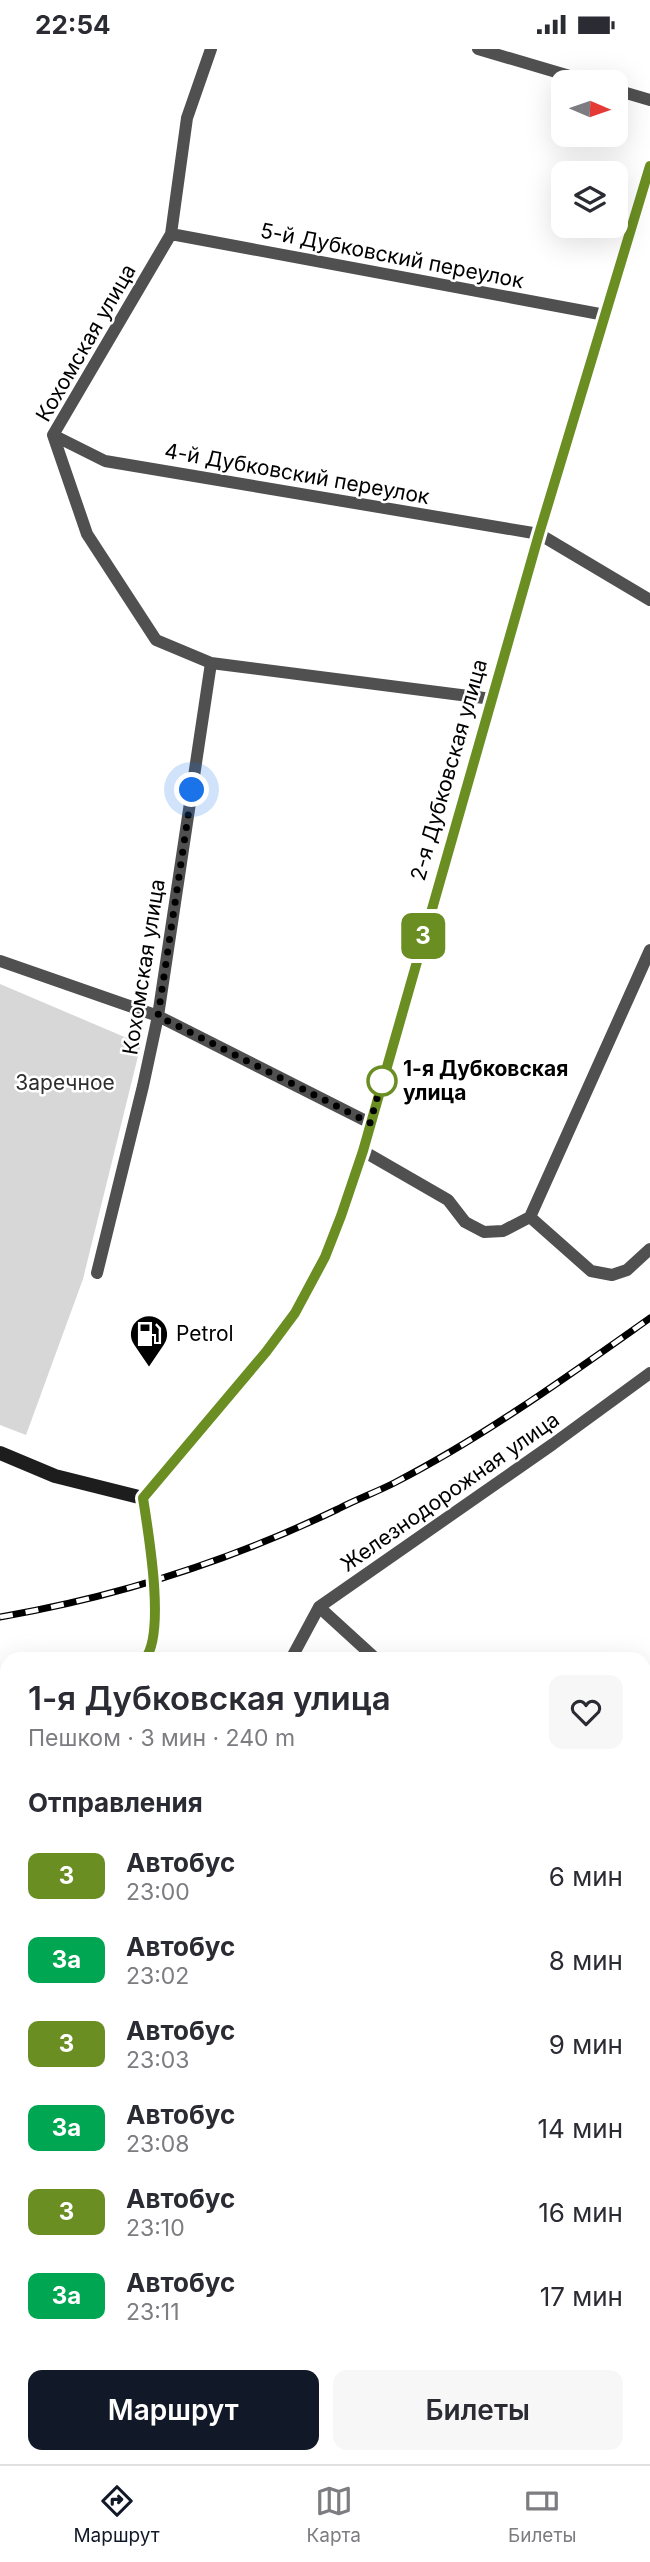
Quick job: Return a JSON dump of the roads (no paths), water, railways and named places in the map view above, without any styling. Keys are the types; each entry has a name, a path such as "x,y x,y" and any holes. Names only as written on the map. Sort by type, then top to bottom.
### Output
{"main road":[{"name":"2-я Дубковская улица","path":"143,1498 266,1352 295,1313 325,1257 341,1216 363,1151 539,534 650,166"},
{"path":"0,1453 55,1476 143,1498 155,1622 149,1652"}],"street":[{"name":"Кохомская улица","path":"97,1273 144,1086 158,1016 211,663 156,640 87,534 53,435 171,234 187,118 211,49"},
{"path":"478,49 551,71"},
{"path":"628,94 650,100"},
{"name":"5-й Дубковский переулок","path":"171,234 606,315"},
{"name":"4-й Дубковский переулок","path":"53,435 105,461 539,534"},
{"path":"539,534 650,600"},
{"path":"211,663 492,699"},
{"path":"363,1151 448,1200 465,1222 484,1231 503,1231 530,1217 650,950"},
{"path":"0,961 158,1016 370,1123"},
{"path":"530,1217 591,1271 612,1275 627,1270 650,1249"},
{"name":"Железнодорожная улица","path":"295,1652 319,1607 650,1373"},
{"path":"319,1607 368,1652"}],"railway":[{"path":"0,1617 87,1599 173,1575 257,1545 382,1489 494,1425 650,1318"}],"place":[{"name":"1-я Дубковская улица","path":"382,1081"},
{"name":"Petrol","path":"149,1368"}],"park label":[{"name":"Заречное","path":"65,1083"}]}
